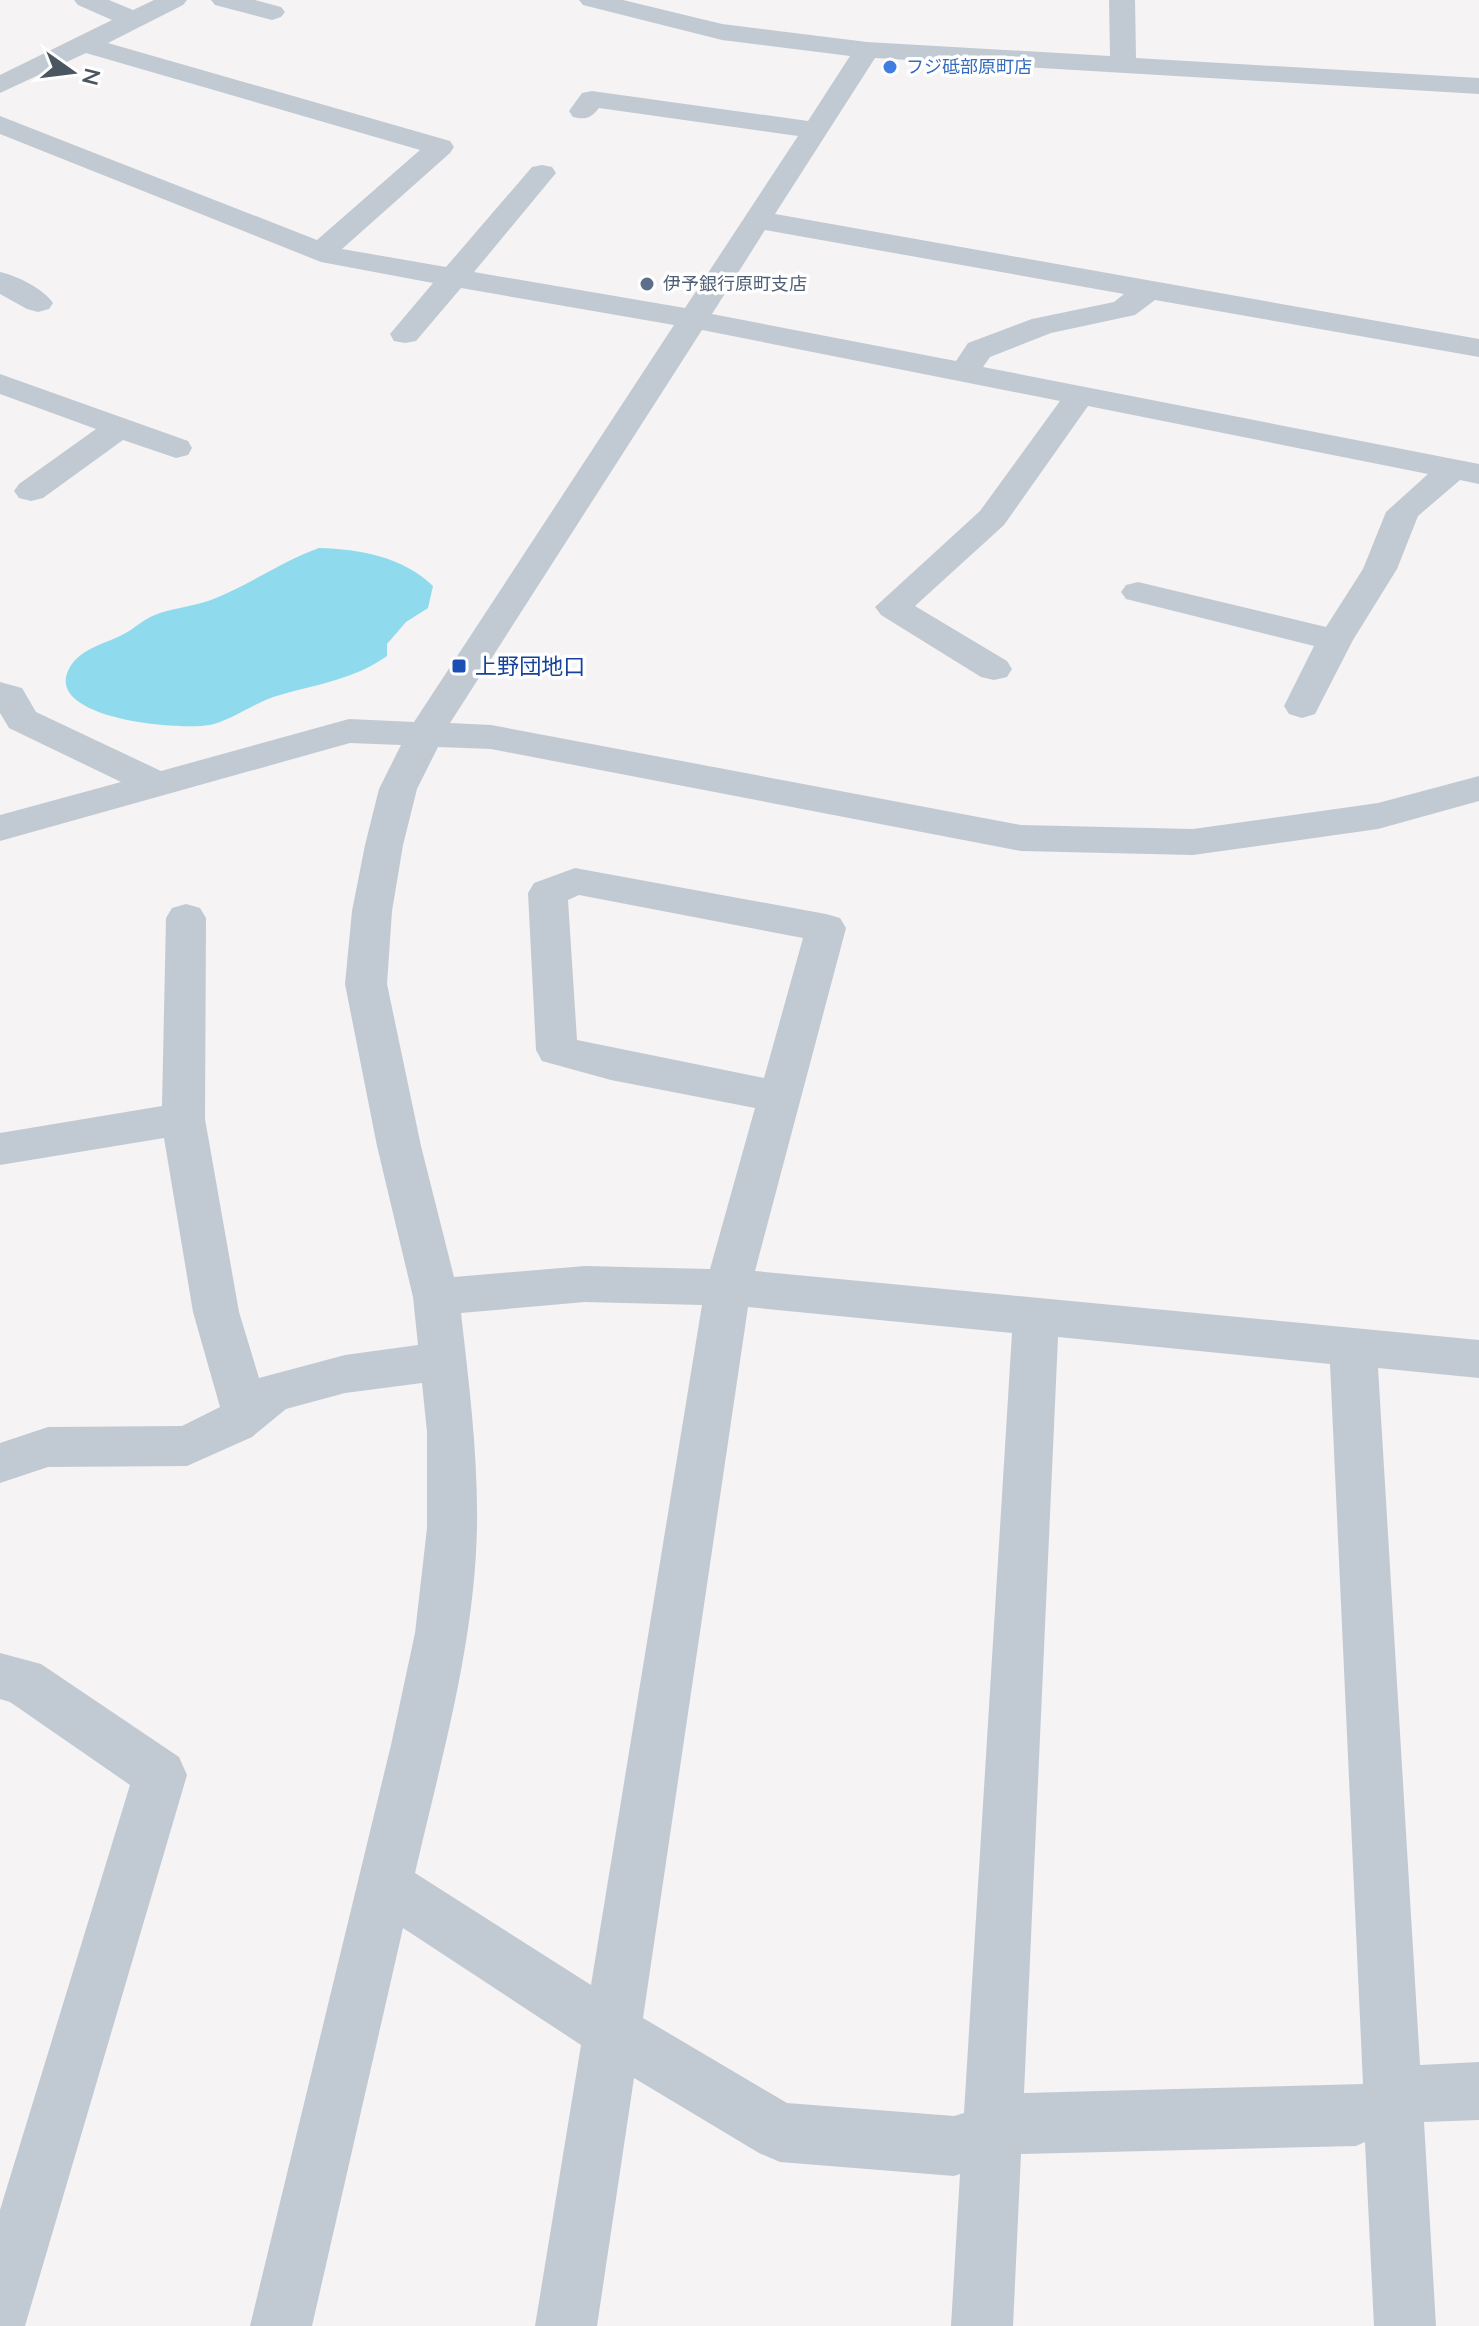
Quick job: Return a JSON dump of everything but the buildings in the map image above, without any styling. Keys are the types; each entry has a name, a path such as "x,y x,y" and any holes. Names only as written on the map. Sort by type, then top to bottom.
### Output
{"street":[{"path":"87,0 133,20"},
{"path":"0,85 174,0"},
{"path":"224,0 272,12"},
{"path":"592,0 722,32 867,50 1479,86"},
{"path":"1122,0 1123,66"},
{"path":"84,44 440,147 321,252"},
{"path":"281,2326 441,1633 452,1528 451,1432 436,1297 399,1146 366,984 372,911 398,789 425,734 867,50"},
{"path":"583,111 592,99 816,130"},
{"path":"0,124 321,252 693,319 1466,472"},
{"path":"405,334 542,173"},
{"path":"757,220 1479,348"},
{"path":"0,281 38,303"},
{"path":"964,372 979,350 1043,326 1124,309 1149,290"},
{"path":"0,383 176,448"},
{"path":"994,669 893,607 992,518 1080,395"},
{"path":"31,491 120,427"},
{"path":"1302,706 1335,640 1380,569 1403,512 1466,472"},
{"path":"1138,592 1335,640"},
{"path":"0,693 9,696 22,720 157,784"},
{"path":"0,828 349,731 491,737 1021,838 1193,842 1378,816 1479,788"},
{"path":"566,2326 728,1287 826,928 575,881 548,893 557,1050 611,1065 778,1097"},
{"path":"186,918 183,1119 216,1312 246,1413"},
{"path":"0,1149 183,1119"},
{"path":"436,1297 585,1284 728,1287 1479,1359"},
{"path":"982,2326 1036,1317"},
{"path":"1353,1347 1405,2326"},
{"path":"0,1463 48,1447 187,1446 235,1423 271,1393 345,1374 442,1361"},
{"path":"0,1676 23,1681 160,1775 0,2312"},
{"path":"385,1885 613,2033 780,2132 954,2146 1027,2122 1356,2116 1426,2092 1479,2091"}],"water":[{"path":"319,548 350,550 395,561 433,586 428,608 406,622 387,644 387,656 375,664 336,680 272,698 214,724 199,726 150,724 122,719 78,701 67,688 68,671 72,664 91,648 122,635 156,614 216,598"}],"place":[{"name":"フジ砥部原町店","path":"890,67"},
{"name":"伊予銀行原町支店","path":"647,284"},
{"name":"上野団地口","path":"459,666"}]}
